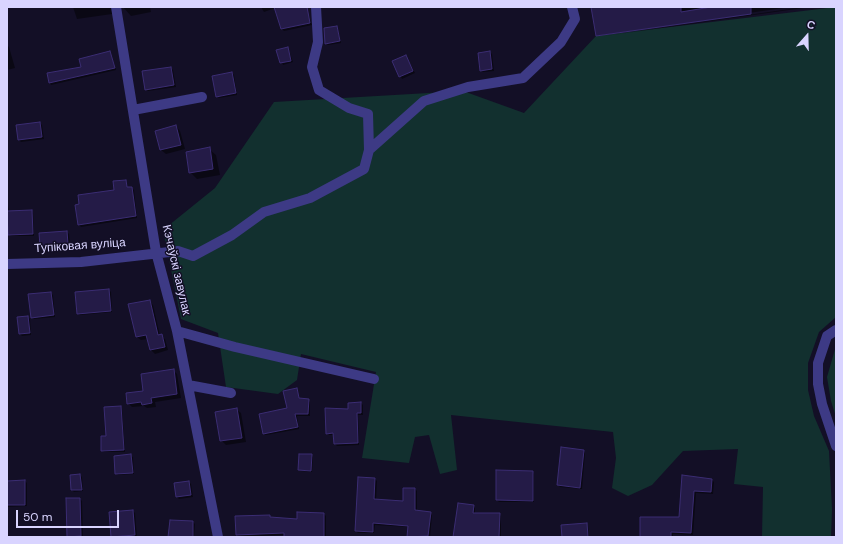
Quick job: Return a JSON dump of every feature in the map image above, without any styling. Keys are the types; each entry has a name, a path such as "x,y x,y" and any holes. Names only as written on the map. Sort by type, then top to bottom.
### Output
{"street":[{"name":"Кэчаўскі завулак","path":"116,7 156,252 178,331 218,537"},
{"path":"316,7 318,42 312,67 319,90 349,108 368,114 369,150"},
{"path":"369,150 424,101 468,87 523,78 561,42 575,20 572,7"},
{"path":"133,110 202,97"},
{"name":"Тупіковая вуліца","path":"7,264 81,262 156,252 178,251 193,256 232,235 264,212 310,198 364,169 369,150"},
{"path":"836,330 827,336 818,363 818,384 822,404 836,446"},
{"path":"178,331 235,347 374,379"},
{"path":"188,385 231,393"}],"green space":[{"path":"836,7 836,317 819,332 808,363 808,390 814,416 829,451 832,509 831,537 762,537 763,487 734,484 738,449 683,451 652,485 628,496 612,488 616,458 613,432 451,415 457,470 440,474 429,435 415,437 409,463 362,458 376,372 301,354 297,380 278,394 226,387 218,333 181,319 163,230 215,188 274,102 463,91 524,113 596,36"},
{"path":"836,346 836,417 831,401 827,377"}],"building":[{"path":"274,7 307,7 310,23 281,29"},
{"path":"591,7 681,7 681,12 711,7 751,7 751,14 596,36"},
{"path":"337,26 340,41 325,44 324,28"},
{"path":"288,47 291,61 280,63 276,50"},
{"path":"110,51 115,68 49,83 47,73 81,67 79,59"},
{"path":"490,51 492,69 480,71 478,53"},
{"path":"406,55 413,71 399,77 392,61"},
{"path":"171,67 174,85 145,90 142,71"},
{"path":"232,72 236,93 216,97 212,76"},
{"path":"40,122 42,137 18,140 16,125"},
{"path":"176,125 181,145 160,150 155,131"},
{"path":"210,147 213,169 189,173 186,152"},
{"path":"126,180 127,187 132,187 136,216 78,225 75,205 79,204 78,195 114,190 113,181"},
{"path":"32,210 33,234 8,235 7,211"},
{"path":"67,231 68,244 40,246 39,233"},
{"path":"109,289 111,311 77,314 75,292"},
{"path":"51,292 54,315 31,318 28,294"},
{"path":"150,300 158,335 162,334 165,347 150,350 146,335 136,337 128,304"},
{"path":"28,316 30,333 19,334 17,317"},
{"path":"174,369 177,394 151,398 152,403 142,405 141,402 127,404 126,393 143,391 141,374"},
{"path":"297,388 299,398 309,399 308,414 295,414 298,427 263,434 259,414 287,408 283,391"},
{"path":"361,402 361,413 357,413 358,443 334,444 333,433 326,434 325,408 348,409 348,403"},
{"path":"121,406 124,450 101,451 101,436 106,436 104,407"},
{"path":"237,408 242,438 220,441 215,412"},
{"path":"561,447 584,450 580,488 557,485"},
{"path":"131,454 133,473 115,474 114,456"},
{"path":"299,454 312,454 311,471 298,470"},
{"path":"496,470 533,471 533,501 496,500"},
{"path":"80,474 82,490 71,490 70,475"},
{"path":"682,475 712,479 711,492 694,491 691,533 671,532 671,537 640,537 640,517 679,517"},
{"path":"358,477 375,478 374,499 403,501 403,488 415,488 415,510 431,512 428,536 407,537 408,526 373,523 373,532 355,531"},
{"path":"25,480 25,505 7,505 7,481"},
{"path":"189,481 191,495 176,497 174,483"},
{"path":"66,498 80,498 81,536 67,537"},
{"path":"458,503 474,505 473,513 500,513 499,537 453,537"},
{"path":"133,510 135,535 111,537 109,512"},
{"path":"297,512 324,513 324,537 284,537 284,533 236,535 235,516 270,515 270,517 297,519"},
{"path":"170,520 193,521 193,537 168,537"},
{"path":"587,523 588,537 562,537 561,525"}]}
